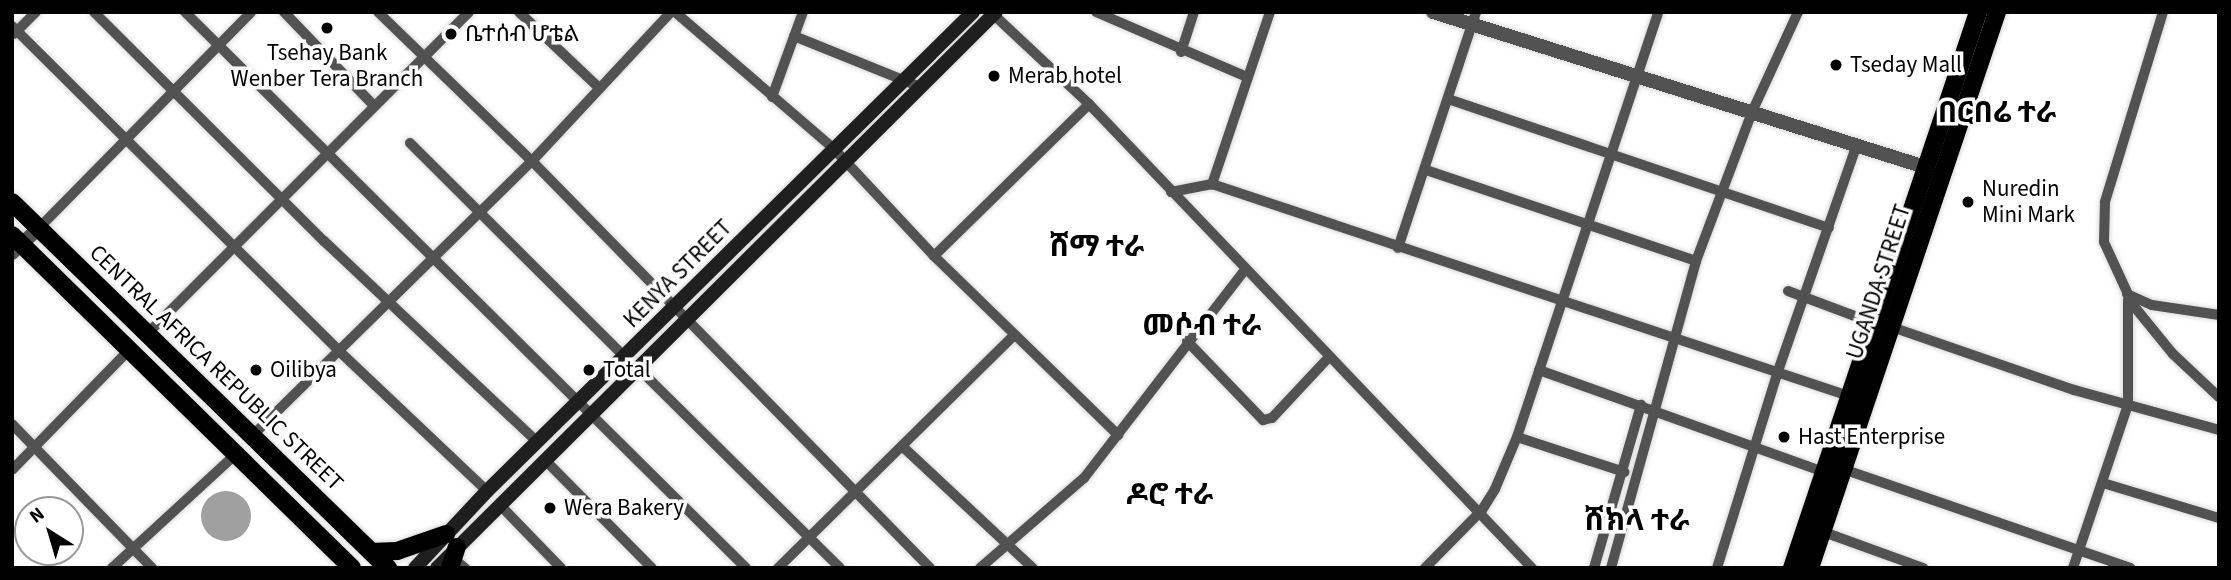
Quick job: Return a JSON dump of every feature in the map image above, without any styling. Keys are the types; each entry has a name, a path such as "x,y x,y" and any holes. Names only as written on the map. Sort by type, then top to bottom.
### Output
{"main road":[{"name":"KENYA STREET","path":"415,568 454,555 487,491 626,358 682,314 839,154 904,79 973,12"},
{"name":"UGANDA STREET","path":"1810,568 1843,469 1881,324 1932,169 1978,12"},
{"name":"UGANDA STREET","path":"1932,169 1997,12"},
{"path":"839,154 918,86 995,14"},
{"name":"CENTRAL AFRICA REPUBLIC STREET","path":"12,202 388,568"},
{"name":"CENTRAL AFRICA REPUBLIC STREET","path":"15,244 130,349 350,567"},
{"path":"437,568 454,555 500,505 638,368 682,314"},
{"name":"UGANDA STREET","path":"1792,568 1849,396 1881,324"},
{"path":"371,552 454,555"}],"street":[{"path":"36,12 14,31 235,244 338,350 487,491"},
{"path":"94,12 386,301 537,442"},
{"path":"185,12 432,258 592,412 746,568"},
{"path":"15,244 38,229 251,12"},
{"path":"284,12 374,106"},
{"path":"379,12 532,161 930,568"},
{"path":"146,335 281,197 469,12"},
{"path":"519,12 599,88"},
{"path":"252,436 386,301 532,161 673,12 839,154 934,256 1118,435"},
{"path":"772,97 803,12"},
{"path":"1096,12 1181,52 1247,77"},
{"path":"1181,52 1194,12"},
{"path":"1212,184 1270,12"},
{"path":"1433,12 1472,27 1932,169"},
{"path":"1398,248 1426,170 1476,12"},
{"path":"1425,568 1482,510 1517,437 1658,12"},
{"path":"1611,568 1696,261 1752,112 1798,12"},
{"path":"2163,12 2105,202 2104,242 2127,295 2173,354 2219,397"},
{"path":"995,14 1089,104 1245,270 1482,510 1532,568"},
{"path":"794,36 918,86"},
{"path":"1448,99 1722,194 1829,228"},
{"path":"934,256 1089,104"},
{"path":"410,143 477,214 626,358"},
{"path":"1717,568 1778,371 1806,298 1856,147"},
{"path":"1426,170 1696,261"},
{"path":"1171,192 1212,184 1560,303 1849,396"},
{"path":"980,568 1006,542 1061,502 1118,435 1187,341 1245,270"},
{"path":"1788,291 2128,405 2219,430"},
{"path":"2127,295 2152,305 2219,315"},
{"path":"2073,568 2128,405 2127,295"},
{"path":"778,568 1014,335"},
{"path":"1187,341 1263,420 1272,418 1329,356"},
{"path":"12,470 130,349"},
{"path":"638,368 840,568"},
{"path":"1539,370 1755,444 1824,472"},
{"path":"1594,568 1620,484 1640,405"},
{"path":"12,424 152,568"},
{"path":"1517,437 1623,472"},
{"path":"902,446 1033,568"},
{"path":"112,568 236,454"},
{"path":"545,460 652,568"},
{"path":"1843,469 2130,568"},
{"path":"2103,483 2219,518"},
{"path":"1620,484 1635,488"},
{"path":"500,505 561,568"},
{"path":"1821,531 1923,568"}],"shaded area":[{"path":"226,491 243,499 251,516 243,533 226,541 209,533 201,516 209,499"}],"tram line":[{"path":"12,213 376,568"}],"place":[{"name":"Tsehay Bank Wenber Tera Branch","path":"327,28"},
{"name":"ቤተሰብ ሆቴል","path":"451,34"},
{"name":"Tseday Mall","path":"1836,65"},
{"name":"Merab hotel","path":"994,76"},
{"name":"Nuredin Mini Mark","path":"1968,202"},
{"name":"Oilibya","path":"256,370"},
{"name":"Total","path":"589,370"},
{"name":"Hast Enterprise","path":"1784,437"},
{"name":"Wera Bakery","path":"550,508"}],"district":[{"name":"በርበሬ ተራ","path":"1997,113"},
{"name":"ሸማ ተራ","path":"1097,247"},
{"name":"መሶብ ተራ","path":"1202,326"},
{"name":"ዶሮ ተራ","path":"1170,495"},
{"name":"ሸክላ ተራ","path":"1637,521"}]}
